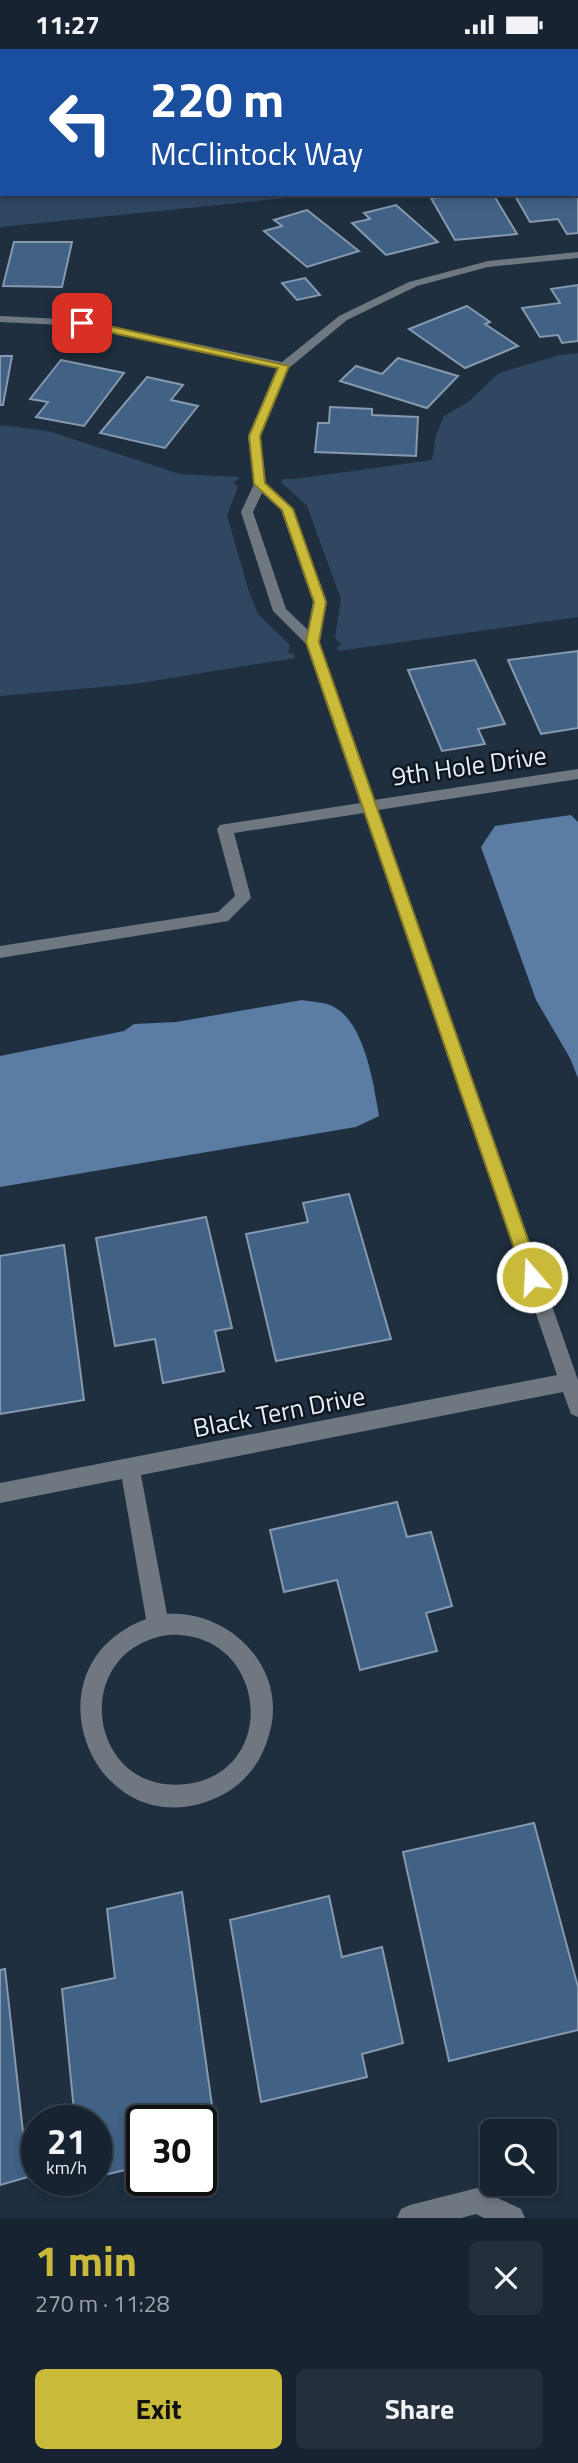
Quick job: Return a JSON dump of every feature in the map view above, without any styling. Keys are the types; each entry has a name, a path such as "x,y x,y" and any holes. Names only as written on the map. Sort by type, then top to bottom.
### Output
{"street":[{"path":"578,255 488,264 413,284 343,318 284,366 254,436 260,484 247,512 279,611 312,642 578,1408"},
{"path":"0,319 82,323 284,366"},
{"path":"260,484 287,509 320,602 312,642"},
{"name":"9th Hole Drive","path":"0,952 222,917 243,898 225,829 578,774"},
{"name":"Black Tern Drive","path":"0,1493 569,1382"},
{"path":"130,1468 158,1625"},
{"path":"185,1622 210,1628 233,1641 249,1662 260,1688 261,1717 254,1743 237,1768 215,1787 188,1797 158,1797 131,1786 109,1766 95,1740 91,1711 96,1681 111,1655 132,1635 158,1625 185,1622"},
{"path":"410,2218 477,2201 512,2218"}],"shaded area":[{"path":"0,196 307,196 0,227"},
{"path":"578,353 578,617 338,651 337,647 342,645 335,638 341,599 307,506 281,482 283,479 432,460 436,435 444,416 468,402 499,373 560,355"},
{"path":"0,425 48,431 180,474 238,477 239,479 233,482 238,487 227,515 248,589 258,614 290,645 288,653 294,654 295,658 134,684 0,696"},
{"path":"571,815 578,822 578,1078 570,1058 536,1000 481,847 495,826"},
{"path":"302,1000 334,1007 345,1015 353,1027 366,1056 379,1116 356,1127 0,1187 0,1056 124,1031 134,1024 176,1022"}],"building":[{"path":"494,196 517,234 455,240 431,198"},
{"path":"515,196 578,198 578,233 567,234 558,219 530,222"},
{"path":"396,205 438,242 386,255 352,223 370,219 364,213"},
{"path":"307,210 359,251 307,267 264,231 282,226 274,220"},
{"path":"14,242 72,242 62,287 3,286"},
{"path":"305,278 320,295 297,300 282,283"},
{"path":"578,285 578,341 562,343 558,335 540,337 522,308 560,303 551,289"},
{"path":"467,306 490,322 485,324 518,346 465,368 409,329"},
{"path":"0,356 12,356 3,405 0,405"},
{"path":"398,358 458,376 427,408 340,381 356,366 382,374"},
{"path":"61,360 124,373 84,426 36,417 48,402 30,399"},
{"path":"147,377 183,385 171,400 198,406 165,448 100,433"},
{"path":"330,407 372,409 372,415 418,417 416,456 315,452 318,423 329,423"},
{"path":"578,651 578,728 541,734 508,660"},
{"path":"475,660 505,724 478,729 485,744 442,751 408,670"},
{"path":"349,1194 391,1339 276,1361 246,1234 308,1222 303,1203"},
{"path":"206,1217 232,1328 215,1331 224,1371 163,1383 155,1339 115,1346 96,1238"},
{"path":"64,1245 84,1400 0,1414 0,1256"},
{"path":"397,1502 407,1537 431,1532 452,1606 426,1613 437,1651 360,1670 337,1580 284,1592 270,1530"},
{"path":"534,1823 578,1987 578,2030 449,2061 403,1852"},
{"path":"182,1892 212,2105 126,2105 126,2170 112,2173 112,2105 73,2105 62,1989 115,1978 107,1909"},
{"path":"329,1896 342,1957 382,1947 403,2043 362,2054 367,2077 261,2102 230,1920"},
{"path":"5,1969 21,2114 21,2179 0,2185 0,1970"}],"route":[{"path":"82,323 284,366 254,436 255,461 260,484 287,509 320,602 312,642 532,1277"}]}
